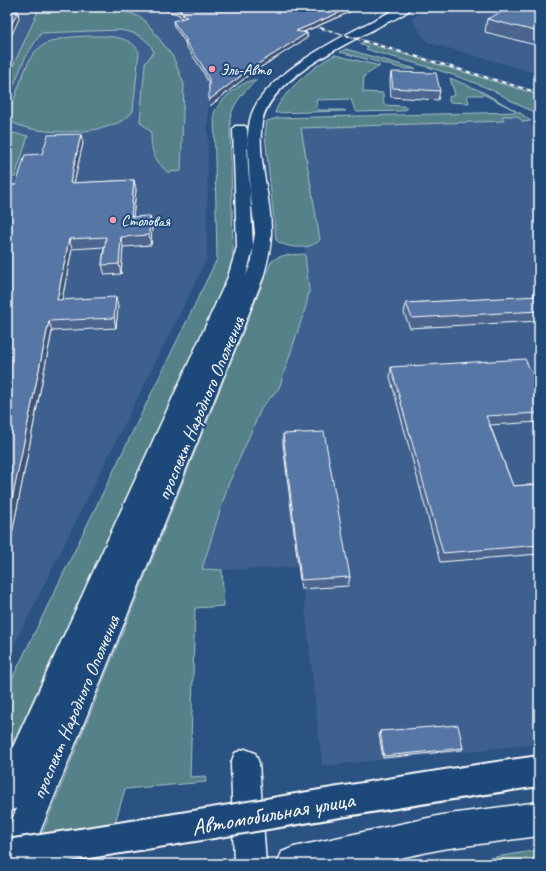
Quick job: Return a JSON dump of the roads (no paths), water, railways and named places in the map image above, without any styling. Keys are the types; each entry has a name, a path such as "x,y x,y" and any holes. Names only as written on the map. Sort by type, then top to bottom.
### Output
{"main road":[{"name":"проспект Народного Ополчения","path":"7,796 237,277 245,247 240,132 247,109 260,88 293,61 390,7"},
{"name":"проспект Народного Ополчения","path":"9,860 254,278 262,248 254,139 255,127 261,105 277,86 306,64 407,7"},
{"name":"Автомобильная улица","path":"9,860 99,843 467,780 539,771"},
{"path":"294,864 442,832 539,819"}],"street":[{"path":"245,764 250,864"}],"railway":[{"path":"307,24 539,93"}],"place":[{"name":"Эль-Авто","path":"212,69"},
{"name":"Столовая","path":"113,220"}]}
